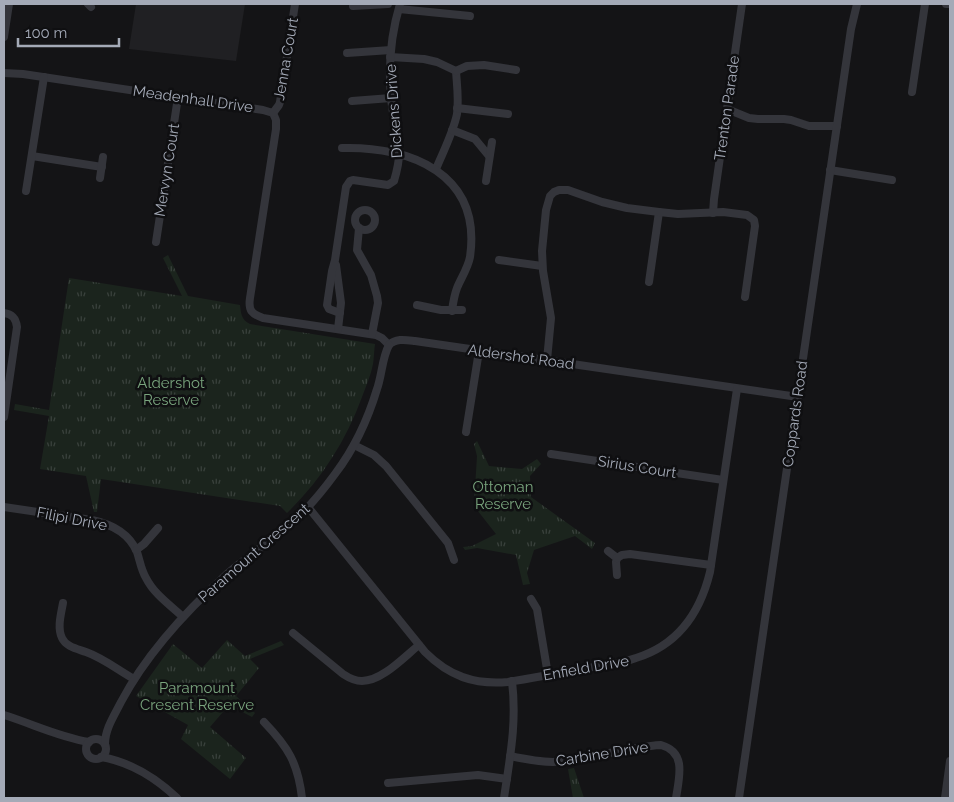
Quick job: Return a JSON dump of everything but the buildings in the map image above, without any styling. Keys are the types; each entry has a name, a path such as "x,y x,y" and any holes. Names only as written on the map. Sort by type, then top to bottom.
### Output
{"street":[{"path":"4,37 9,4"},
{"name":"Jenna Court","path":"273,113 280,102 295,4"},
{"path":"353,6 388,4"},
{"name":"Trenton Parade","path":"713,213 742,4"},
{"name":"Coppards Road","path":"851,29 852,4"},
{"name":"Coppards Road","path":"739,798 830,170 851,29 857,4"},
{"path":"912,92 925,4"},
{"path":"399,7 470,16"},
{"name":"Dickens Drive","path":"340,313 328,307 334,283 335,260 347,184 350,181 357,180 384,185 392,184 397,172 399,148 391,98 391,54 393,32 399,7"},
{"path":"347,52 391,54 424,59 437,62 456,71 467,66 484,65 516,70"},
{"path":"436,169 456,115 458,93 456,71"},
{"name":"Meadenhall Drive","path":"4,73 44,77 273,113 276,120 276,128 250,302 251,310 263,318 338,329"},
{"path":"26,191 44,77"},
{"name":"Mervyn Court","path":"156,242 178,97"},
{"path":"352,101 391,98"},
{"path":"457,108 508,114"},
{"path":"727,109 749,118 784,119 808,126 837,126"},
{"path":"452,130 475,139 489,156"},
{"path":"486,181 492,142"},
{"path":"342,148 374,148 419,161 436,169 457,190 468,213 471,239 470,259 454,294 452,311"},
{"path":"32,156 102,167"},
{"path":"100,178 103,157"},
{"path":"830,170 892,180"},
{"path":"547,360 551,318 542,266 543,236 546,210 550,196 559,190 568,190 613,204 659,212 678,214 723,212 747,215 754,220 754,230 745,297"},
{"path":"649,282 659,212"},
{"path":"359,228 356,250 371,275 378,303 372,334"},
{"path":"499,260 542,266"},
{"name":"Dickens Drive","path":"334,283 340,298 338,329"},
{"path":"417,304 441,310 462,310"},
{"path":"4,313 13,316 17,327 4,417"},
{"path":"338,329 380,336 389,345"},
{"name":"Aldershot Road","path":"389,345 395,341 406,340 798,397"},
{"name":"Paramount Crescent","path":"106,746 106,730 134,679 155,650 183,617 228,574 283,530 308,507 337,471 354,444 366,419 377,389 389,345"},
{"path":"466,432 479,351"},
{"name":"Enfield Drive","path":"308,507 419,645 432,659 454,674 487,683 512,681 636,659 670,641 681,631 695,612 708,584 737,388"},
{"path":"354,444 374,455 386,466 448,543 454,560"},
{"name":"Sirius Court","path":"551,454 723,480"},
{"name":"Filipi Drive","path":"4,507 104,522 114,527 124,534 136,550 146,578 152,588 183,617"},
{"path":"136,550 158,528"},
{"path":"608,551 617,558"},
{"path":"617,558 630,554 711,565"},
{"path":"617,558 617,575"},
{"path":"531,599 537,609 548,675"},
{"path":"63,603 60,629 65,643 94,655 134,679"},
{"path":"292,633 343,674 360,681 370,680 382,675 419,645"},
{"path":"504,798 514,726 512,681"},
{"path":"4,715 69,738 101,740 109,752 121,762 151,778 177,798"},
{"path":"264,722 283,744 294,762 302,798"},
{"name":"Paramount Crescent","path":"92,740 110,723"},
{"path":"69,738 92,758 96,759 105,753 106,746"},
{"path":"87,752 86,746 92,740"},
{"name":"Carbine Drive","path":"510,756 551,762 661,745 673,750 677,755 680,770 676,798"},
{"path":"101,757 121,762"},
{"path":"945,798 950,761"},
{"path":"388,783 478,775 507,779"}],"shaded area":[{"path":"136,4 245,4 236,61 129,49"}],"green space":[{"name":"Aldershot Reserve","path":"168,255 188,296 240,305 243,318 250,324 375,344 371,372 348,429 331,459 311,487 287,513 280,506 101,479 97,512 94,512 86,476 40,469 49,416 14,410 15,404 49,410 69,278 182,296 163,258"},
{"name":"Ottoman Reserve","path":"477,441 489,466 522,469 537,459 541,464 530,476 531,497 595,543 592,549 575,536 534,550 527,573 530,584 523,585 516,555 477,548 465,550 463,547 472,546 496,534 474,506 477,456 474,444"},
{"name":"Paramount Cresent Reserve","path":"227,640 245,656 281,641 284,645 250,659 259,668 236,696 255,713 252,717 229,705 210,727 246,758 230,779 181,739 188,725 136,696 173,644 202,668"},
{"path":"574,768 584,798 573,798 568,769"}]}
